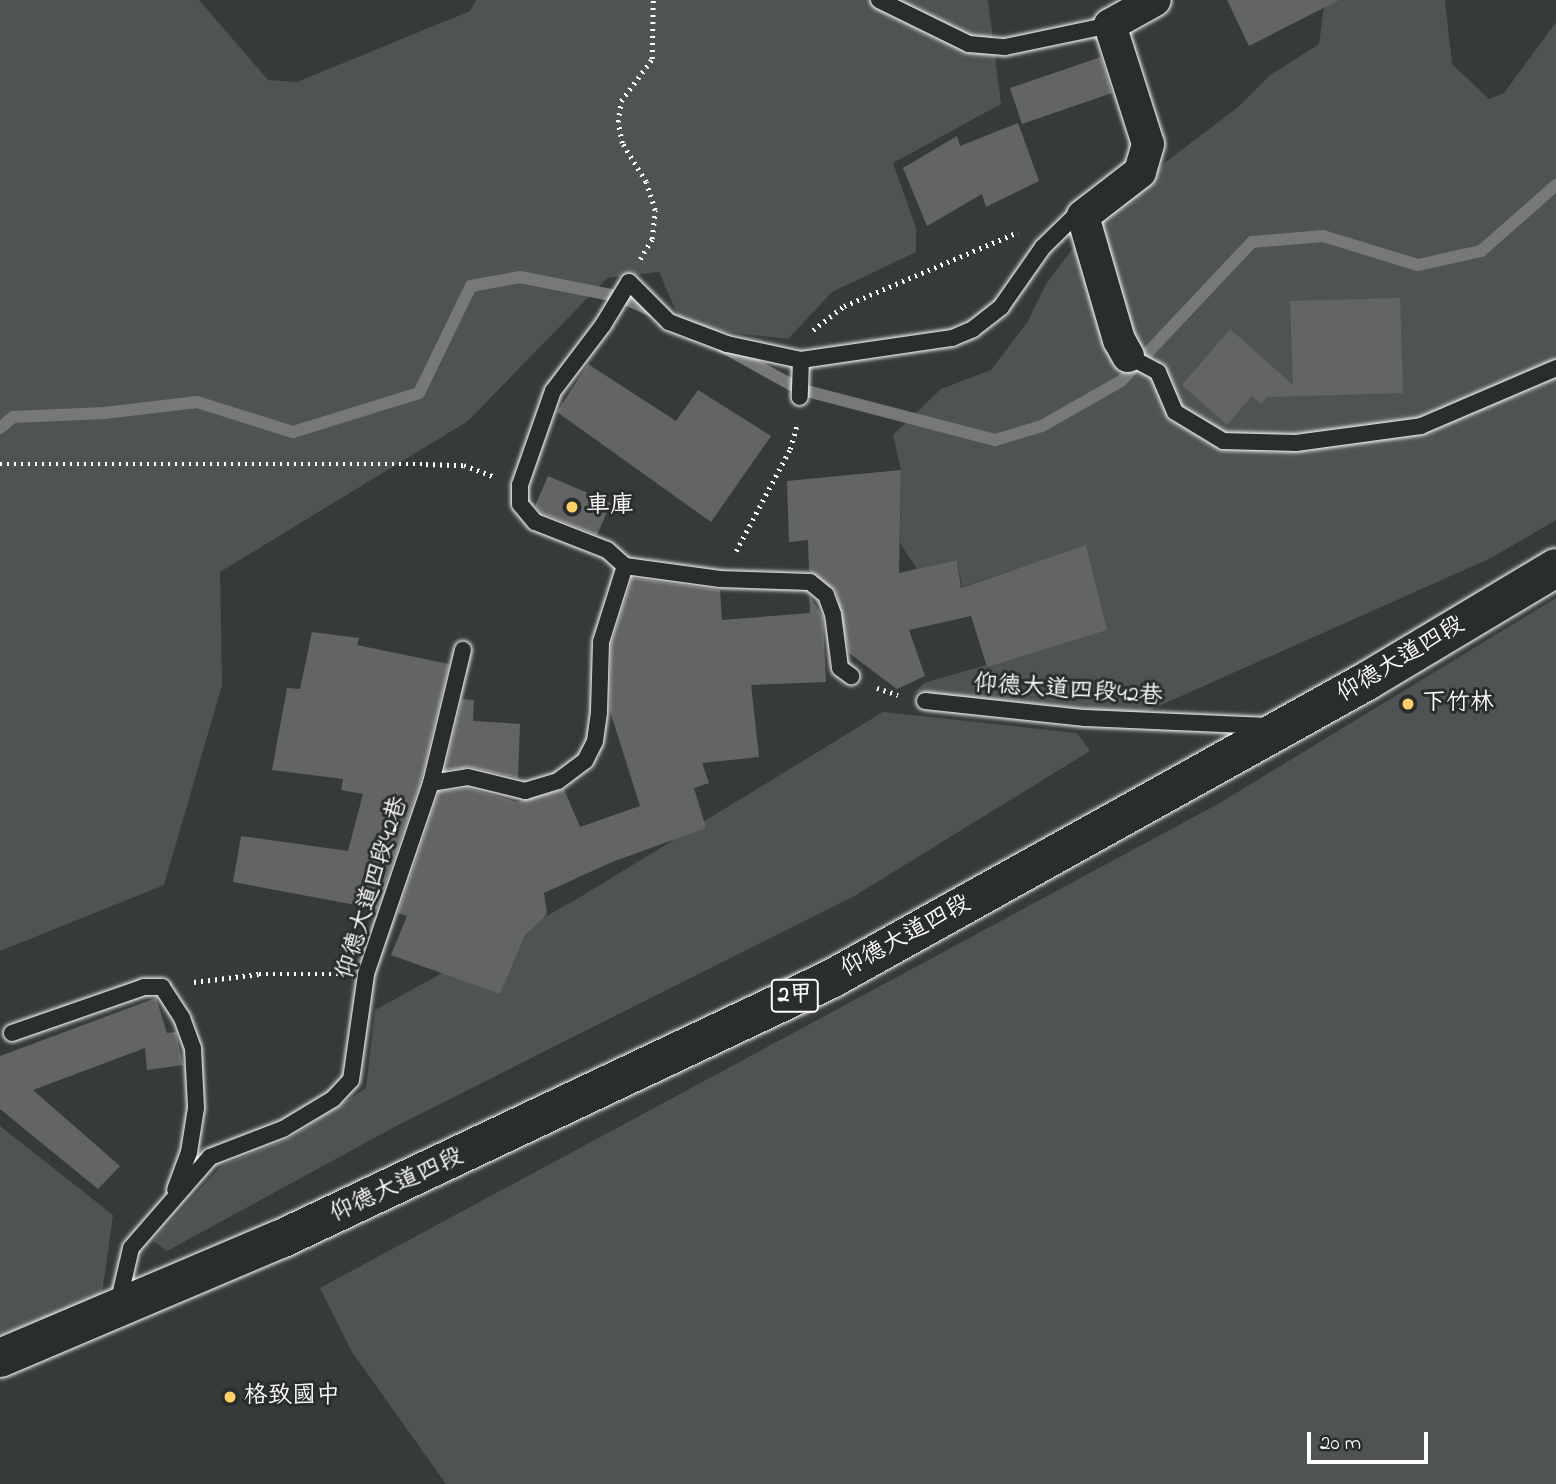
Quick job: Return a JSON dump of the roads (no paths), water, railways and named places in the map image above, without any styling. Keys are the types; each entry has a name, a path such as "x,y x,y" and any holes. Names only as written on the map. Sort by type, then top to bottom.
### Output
{"main road":[{"name":"仰德大道四段","path":"0,1358 294,1233 831,979 1286,727 1556,568"}],"street":[{"path":"1128,356 1119,340 1083,216 1140,172 1148,144 1110,25 1155,0"}],"lane":[{"path":"879,0 969,44 1005,47 1110,25"},
{"path":"851,676 840,668 833,614 826,595 810,582 720,579 625,566 607,550 535,522 520,504 520,485 553,391 607,318 629,282 669,322 727,344 800,365 951,338 973,329 1002,307 1043,247 1076,215 1140,172"},
{"path":"1128,356 1158,372 1174,412 1223,441 1296,443 1421,426 1556,368"},
{"path":"800,365 800,397"},
{"name":"仰德大道四段42巷","path":"431,783 468,777 525,791 558,781 586,761 595,741 599,711 601,642 625,566"},
{"name":"仰德大道四段42巷","path":"117,1310 131,1248 210,1157 283,1129 333,1099 351,1080 366,974 431,783 463,650"},
{"name":"仰德大道四段42巷","path":"925,701 1085,718 1286,727"},
{"path":"12,1033 144,987 162,987 183,1018 194,1060 194,1119 189,1152 172,1198"}],"waterway":[{"path":"723,347 799,389 995,440 1042,426 1121,381 1252,242 1323,236 1418,265 1481,251 1556,185"},
{"path":"0,428 13,417 104,413 197,402 293,432 419,393 471,286 520,277 621,297 657,313"}],"place":[{"name":"車庫","path":"572,507"},
{"name":"下竹林","path":"1408,704"},
{"name":"格致國中","path":"230,1397"}]}
